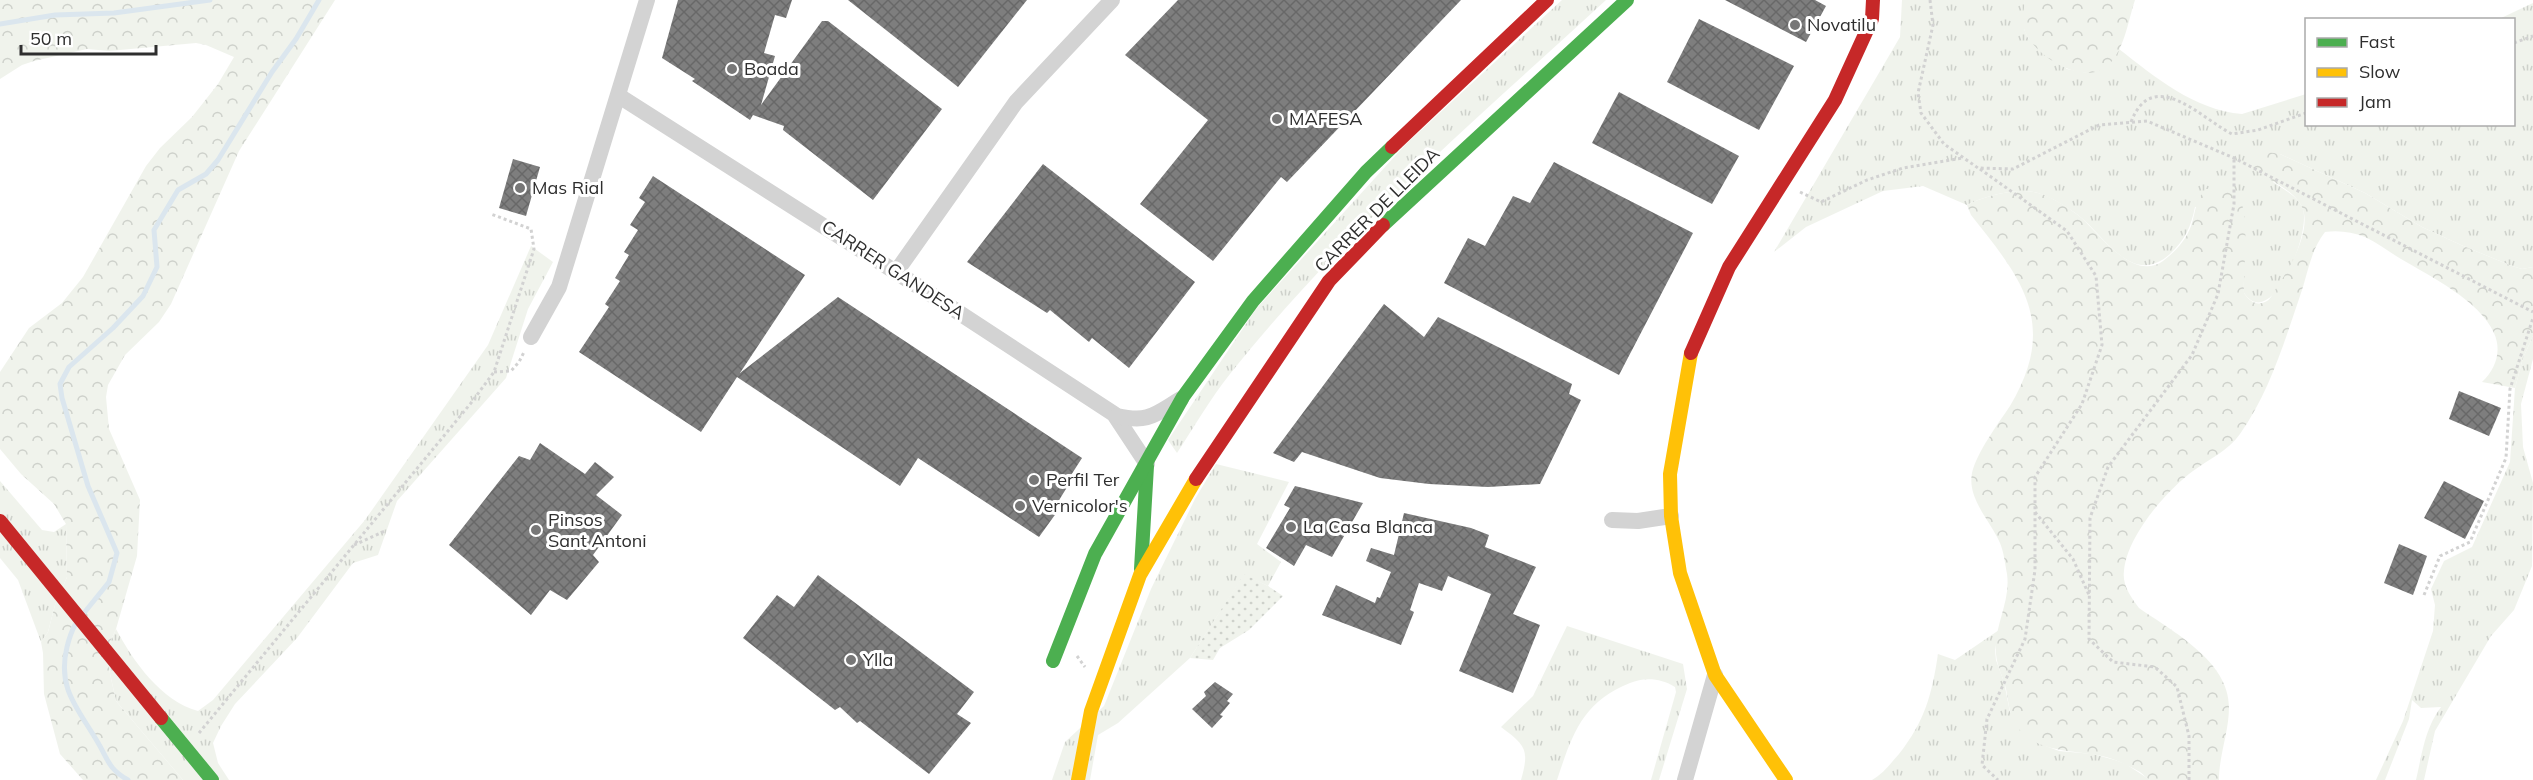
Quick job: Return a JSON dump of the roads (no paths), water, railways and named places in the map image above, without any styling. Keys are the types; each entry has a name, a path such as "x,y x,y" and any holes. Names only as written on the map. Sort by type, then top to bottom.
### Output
{"street":[{"path":"531,337 559,287 647,0"},
{"path":"896,272 1016,102 1112,0"},
{"name":"CARRER DE LLEIDA","path":"1053,661 1095,554 1124,501 1183,398 1253,301 1366,172 1547,0"},
{"name":"CARRER DE LLEIDA","path":"1078,780 1091,711 1140,575 1200,473 1329,281 1401,207 1627,0"},
{"path":"1786,780 1715,675 1680,573 1671,516 1670,474 1689,357 1729,267 1835,100 1872,19 1873,0"},
{"name":"CARRER GANDESA","path":"619,96 1117,416 1147,464"},
{"path":"1117,416 1136,420 1147,419 1183,398"},
{"name":"CARRER DE LLEIDA","path":"1140,575 1147,464"},
{"path":"1612,520 1638,521 1671,516"},
{"path":"0,520 88,631 212,780"},
{"path":"1685,780 1715,675"}],"waterway":[{"path":"0,24 55,15 114,13 210,0"},
{"path":"84,613 109,582 117,553 88,486 60,384 69,367 113,328 143,296 157,267 154,230 178,190 206,174 218,160 319,0"},
{"path":"75,625 65,661 67,686 76,707 109,763 116,772 128,780"}],"place":[{"name":"Novatilu","path":"1795,25"},
{"name":"Boada","path":"732,69"},
{"name":"MAFESA","path":"1277,119"},
{"name":"Mas Rial","path":"520,188"},
{"name":"Perfil Ter","path":"1034,480"},
{"name":"Vernicolor's","path":"1020,506"},
{"name":"La Casa Blanca","path":"1291,527"},
{"name":"Pinsos Sant Antoni","path":"536,530"},
{"name":"Ylla","path":"851,660"}]}
